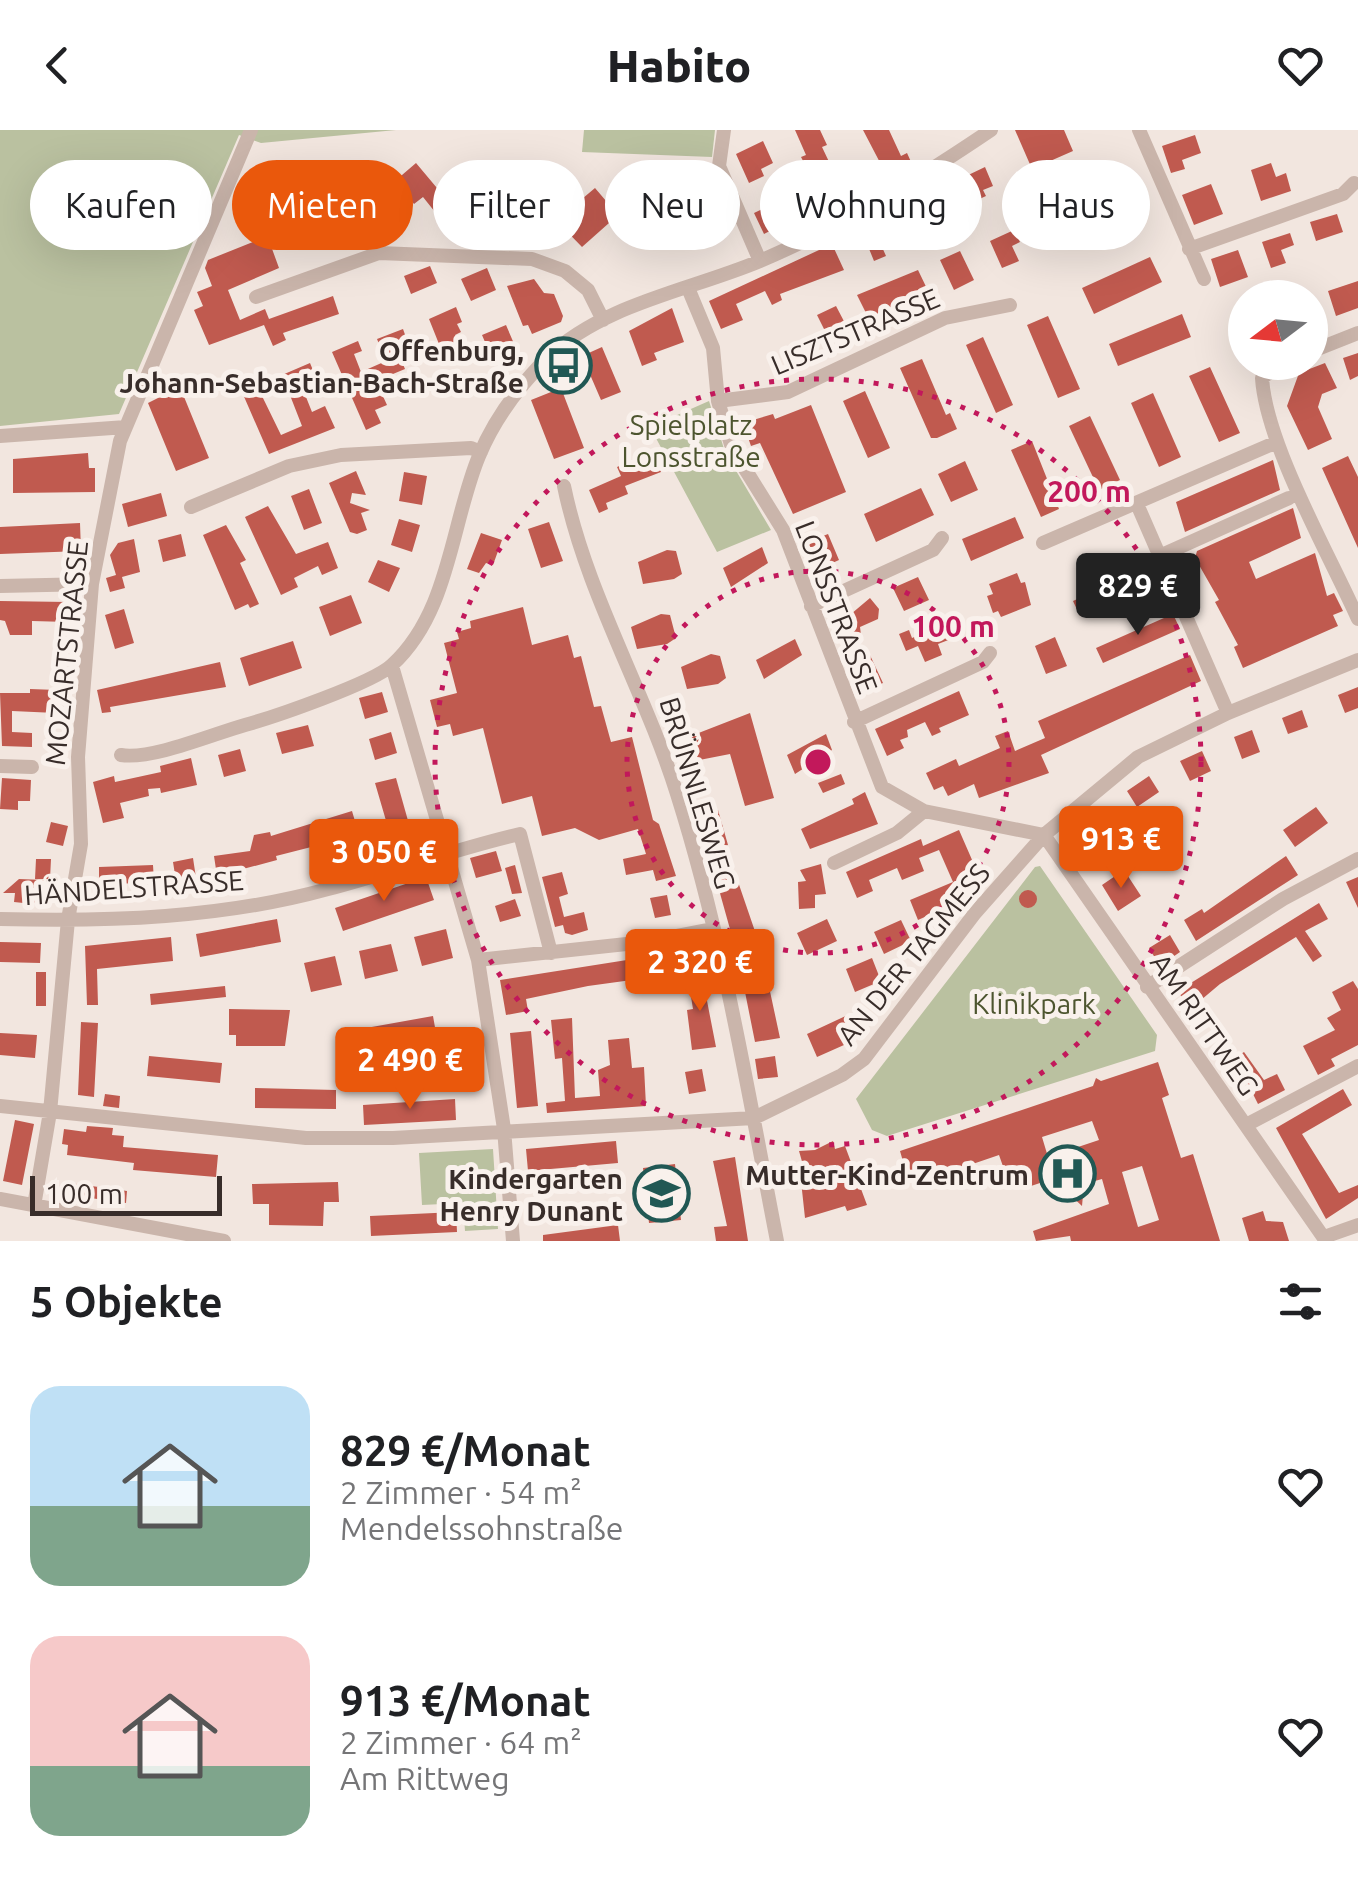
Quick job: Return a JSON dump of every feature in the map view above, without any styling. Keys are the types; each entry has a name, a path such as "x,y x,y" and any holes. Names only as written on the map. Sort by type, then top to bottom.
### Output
{"street":[{"name":"MOZARTSTRASSE","path":"34,1206 50,1112 68,920 81,844 78,757 92,584 126,427 252,130"},
{"path":"724,130 718,166 760,261"},
{"path":"121,755 282,715 392,666 423,621 446,575 481,452 525,381 575,334 760,261 886,200 991,130"},
{"path":"1143,131 1204,278"},
{"path":"1189,249 1343,194 1354,183"},
{"path":"256,297 378,253 532,259 564,271 588,290 603,320"},
{"name":"LONSSTRASSE","path":"688,288 712,348 718,401 732,448 782,530 882,787 924,811 1044,835"},
{"name":"LISZTSTRASSE","path":"718,401 788,392 944,318 1010,305"},
{"path":"1328,345 1358,333"},
{"path":"1262,380 1263,400 1278,442 1358,619"},
{"path":"0,436 126,427"},
{"path":"1043,543 1278,442"},
{"path":"191,507 289,466 342,455 470,448 481,452"},
{"name":"BRÜNNLESWEG","path":"564,486 572,525 677,792 712,930 778,1241"},
{"path":"1162,555 1288,498"},
{"path":"1137,504 1228,713"},
{"path":"811,606 933,550 942,538"},
{"path":"0,586 92,584"},
{"path":"854,722 983,662 990,652"},
{"name":"AN DER TAGMESS","path":"754,1118 864,1059 976,913 1044,835 1138,757 1228,713 1358,660"},
{"path":"392,666 478,960 504,1129 514,1241"},
{"path":"0,766 32,767"},
{"path":"834,863 897,834 924,811"},
{"name":"HÄNDELSTRASSE","path":"0,919 68,920 245,907 330,889 444,852 520,834 551,953"},
{"name":"AM RITTWEG","path":"1044,835 1325,1239"},
{"path":"1147,987 1283,899 1358,859"},
{"path":"478,960 712,930"},
{"path":"1246,1125 1358,1066"},
{"path":"0,1106 306,1138 392,1138 754,1118"},
{"path":"0,1199 224,1241"},
{"path":"1325,1239 1358,1225"}],"green space":[{"path":"0,130 396,130 261,143 239,135 212,198 212,160 30,160 30,250 190,250 119,414 0,426"},
{"path":"584,130 715,130 712,157 582,152"},
{"name":"Spielplatz Lonsstraße","path":"709,401 725,452 771,530 717,552 650,427"},
{"name":"Klinikpark","path":"1040,866 1157,1035 1155,1051 887,1136 872,1130 856,1099 1035,867"},
{"path":"493,1149 498,1229 465,1231 463,1203 422,1205 419,1153"}],"building":[{"path":"795,130 820,130 828,160 803,160 806,155"},
{"path":"863,130 889,130 901,156 907,153 910,160 879,160"},
{"path":"1015,130 1064,130 1073,151 1052,160 1028,160"},
{"path":"1195,135 1201,153 1182,160 1185,169 1171,173 1162,146"},
{"path":"763,141 772,160 760,160 760,178 749,183 736,154"},
{"path":"416,163 433,183 433,210 423,197 413,203"},
{"path":"1271,163 1276,177 1286,173 1291,191 1261,201 1251,170"},
{"path":"985,167 993,186 983,190 986,196 982,198"},
{"path":"1211,184 1223,214 1194,225 1182,195"},
{"path":"595,188 605,200 605,227 585,244 585,196"},
{"path":"1337,214 1343,232 1316,241 1310,222"},
{"path":"1290,233 1294,245 1281,250 1286,263 1271,268 1262,242"},
{"path":"1002,236 1002,250 1014,250 1019,261 1002,268 990,241"},
{"path":"233,250 272,250 279,268 228,290 240,320 265,309 269,319 333,296 339,314 283,333 286,340 273,346 264,325 209,345 194,310 203,306 197,292 212,286 205,268 208,260"},
{"path":"819,250 835,250 844,270 780,294 782,300 772,305 765,291 736,304 743,320 721,329 709,301"},
{"path":"870,250 883,250 886,256 874,261"},
{"path":"1238,250 1248,277 1228,280 1228,284 1220,287 1211,259"},
{"path":"960,251 974,280 954,290 940,260"},
{"path":"1150,257 1162,282 1094,314 1082,288"},
{"path":"430,266 437,283 411,294 404,276"},
{"path":"487,268 496,290 471,301 461,279"},
{"path":"918,270 931,297 872,325 857,295"},
{"path":"534,279 544,293 554,294 563,316 561,322 532,334 528,325 523,326 507,286"},
{"path":"1358,281 1358,308 1336,316 1328,291"},
{"path":"836,306 847,327 828,337 817,315"},
{"path":"456,307 462,322 457,324 461,332 455,335 463,351 445,359 429,319"},
{"path":"672,308 684,342 654,353 657,360 642,366 629,331"},
{"path":"1182,314 1191,337 1118,366 1109,344"},
{"path":"1048,316 1080,389 1058,398 1027,325"},
{"path":"506,325 518,353 494,363 482,335"},
{"path":"403,329 408,343 396,348 405,369 376,381 387,405 375,410 381,423 366,430 332,352 358,341 362,351 354,354 361,372 386,361 377,339"},
{"path":"983,337 1013,405 996,413 966,345"},
{"path":"602,347 621,392 601,400 582,356"},
{"path":"1358,353 1358,376 1350,380 1343,358"},
{"path":"922,359 946,415 950,413 957,429 937,438 931,438 900,368"},
{"path":"310,363 317,380 302,387 312,412 325,406 335,428 269,454 242,392","holes":["286,385 302,426 281,435 262,396"]},
{"path":"1210,367 1240,433 1219,442 1189,376"},
{"path":"1328,369 1337,388 1322,394 1318,407 1332,439 1308,450 1287,406 1296,380 1328,380"},
{"path":"180,387 209,458 176,471 148,403"},
{"path":"561,388 584,448 554,459 531,400"},
{"path":"865,391 890,448 868,458 843,401"},
{"path":"1153,393 1181,457 1159,467 1131,403"},
{"path":"811,405 846,492 793,514 760,443 751,446 743,423 773,414 775,419"},
{"path":"1090,416 1120,480 1099,490 1069,426"},
{"path":"1032,441 1059,509 1041,517 1011,450"},
{"path":"653,452 661,472 625,486 628,494 606,503 608,509 599,513 589,490 621,476 617,467"},
{"path":"88,453 89,468 95,468 95,492 13,493 13,459"},
{"path":"1348,456 1358,477 1358,548 1322,468"},
{"path":"1273,460 1280,490 1185,532 1176,502"},
{"path":"965,461 978,490 951,502 938,474"},
{"path":"356,471 366,495 352,493 350,503 370,510 361,513 367,530 357,534 350,532 329,483"},
{"path":"404,472 427,476 422,505 399,501"},
{"path":"921,488 934,515 876,542 864,514"},
{"path":"309,489 322,523 304,530 291,496"},
{"path":"161,493 167,516 128,527 122,504"},
{"path":"268,506 296,554 328,542 338,568 322,575 318,566 294,578 298,587 281,595 245,517"},
{"path":"1293,508 1301,538 1249,562 1256,579 1315,553 1327,596 1334,593 1343,611 1333,615 1338,626 1243,668 1234,647 1238,645 1215,602 1219,600 1195,558 1197,551"},
{"path":"1015,517 1024,538 971,561 962,539"},
{"path":"399,519 420,525 412,552 391,545"},
{"path":"549,522 563,561 541,568 528,529"},
{"path":"80,523 81,551 0,554 0,527"},
{"path":"226,525 246,560 240,563 259,604 250,608 248,604 235,610 203,535"},
{"path":"481,533 502,540 493,565 486,563 479,573 467,569"},
{"path":"181,534 186,556 163,562 158,540"},
{"path":"828,534 839,560 819,569 808,542"},
{"path":"134,539 140,572 122,577 125,588 110,592 106,578 116,575 110,555 118,543"},
{"path":"762,547 768,563 731,587 723,568"},
{"path":"667,550 676,551 682,574 643,584 638,562"},
{"path":"378,560 400,568 389,592 368,582"},
{"path":"1152,565 1162,588 1105,613 1102,607 1080,616 1073,601"},
{"path":"1017,573 1021,583 1025,582 1031,605 1001,617 998,611 993,613 987,596 993,594 989,584"},
{"path":"918,577 929,600 904,611 893,588"},
{"path":"351,595 362,623 330,636 319,607"},
{"path":"870,598 879,609 878,619 860,627 861,635 855,640 842,635 841,625 835,625 836,614 851,614"},
{"path":"0,601 68,602 68,622 32,621 32,635 10,635 5,621 0,620"},
{"path":"523,607 532,645 568,635 574,658 581,656 594,707 601,706 611,742 632,737 653,820 659,824 676,876 656,881 653,870 626,875 623,859 646,854 638,829 599,840 575,828 542,836 532,796 502,804 483,728 453,736 450,724 437,727 430,700 457,693 444,643 459,639 457,632 471,628 470,621"},
{"path":"124,609 134,643 115,649 105,615"},
{"path":"661,614 670,615 676,638 667,644 637,649 631,627"},
{"path":"1173,614 1180,629 1103,663 1096,648"},
{"path":"945,624 951,639 938,644 942,655 925,662 918,646 906,651 899,634 909,630 912,638"},
{"path":"1055,637 1067,666 1046,674 1035,646"},
{"path":"795,639 802,655 764,679 756,660"},
{"path":"293,641 302,668 249,686 240,658"},
{"path":"869,653 883,683 862,692 849,662"},
{"path":"711,654 720,656 726,678 718,684 687,689 681,667"},
{"path":"1190,655 1201,681 1041,755 1049,773 979,798 974,784 948,796 943,786 934,790 926,773 956,759 959,766 1000,748 995,736 1008,731 1015,751 1045,738 1038,721"},
{"path":"220,662 226,687 110,707 111,712 102,713 97,690"},
{"path":"1358,687 1358,708 1345,713 1338,695"},
{"path":"30,689 57,690 56,713 12,711 12,732 32,733 32,747 2,746 0,693 30,693"},
{"path":"959,691 969,715 939,728 941,732 932,736 925,722 907,730 908,737 900,740 904,748 887,756 875,729"},
{"path":"382,692 388,712 365,719 359,698"},
{"path":"1302,710 1308,727 1288,734 1282,718"},
{"path":"750,713 774,798 745,806 730,754 684,763 678,741"},
{"path":"308,725 314,746 282,754 276,733"},
{"path":"1252,730 1260,752 1242,759 1234,737"},
{"path":"391,732 397,753 375,760 369,739"},
{"path":"826,734 832,750 795,774 787,755"},
{"path":"240,749 246,771 224,777 218,755"},
{"path":"1202,751 1211,771 1190,781 1180,761"},
{"path":"191,758 197,785 161,793 160,788 148,789 149,796 120,803 124,818 103,823 93,782 114,776 115,782 161,772 160,766"},
{"path":"841,774 845,784 823,793 818,783"},
{"path":"1149,776 1159,792 1137,807 1127,791"},
{"path":"2,778 31,780 30,801 18,801 18,810 0,809"},
{"path":"396,778 414,842 394,848 375,783"},
{"path":"865,792 878,824 810,849 801,829 854,804 852,799"},
{"path":"1316,807 1328,823 1295,847 1283,830"},
{"path":"718,810 728,845 708,851 698,816"},
{"path":"352,811 357,828 321,838 323,844 276,856 277,860 217,876 214,856 250,851 254,835 270,832 271,836"},
{"path":"51,822 68,826 63,846 46,842"},
{"path":"1106,828 1114,840 1096,853 1087,841"},
{"path":"959,830 983,885 966,892 967,906 958,910 956,903 918,920 910,900 953,882 939,850 919,858 924,871 902,880 897,868 869,880 873,891 857,898 846,872 921,839 923,846"},
{"path":"496,851 502,871 476,878 470,858"},
{"path":"1286,856 1298,875 1196,941 1184,920 1202,909 1204,913"},
{"path":"193,858 196,878 176,881 173,862"},
{"path":"36,859 51,859 50,879 35,879"},
{"path":"821,864 826,894 815,895 815,908 799,909 798,882 806,881 800,870"},
{"path":"153,865 154,882 99,885 99,867"},
{"path":"515,865 522,893 512,894 505,868"},
{"path":"1124,870 1141,896 1118,911 1102,885"},
{"path":"562,872 568,894 559,897 564,917 584,912 588,930 572,935 565,933 563,925 555,927 542,877"},
{"path":"735,873 759,943 735,947 716,879"},
{"path":"426,877 434,900 343,931 335,908"},
{"path":"1358,877 1358,908 1346,882"},
{"path":"19,879 44,880 43,895 33,904 14,902 15,893 3,893"},
{"path":"1028,890 1037,899 1028,908 1019,899"},
{"path":"667,895 671,915 655,918 650,898"},
{"path":"515,899 521,916 500,922 495,906"},
{"path":"1319,903 1328,919 1305,931 1322,956 1313,962 1296,937 1220,984 1201,1000 1209,1013 1196,1021 1178,991"},
{"path":"277,919 281,942 200,957 196,934"},
{"path":"827,919 837,941 807,955 797,933"},
{"path":"901,920 911,941 884,954 874,932"},
{"path":"446,929 453,958 422,966 414,937"},
{"path":"1170,935 1180,952 1160,966 1149,948"},
{"path":"171,937 173,961 97,969 98,1005 87,1005 85,946"},
{"path":"0,942 41,943 40,963 0,962"},
{"path":"391,944 398,971 365,979 359,951"},
{"path":"665,954 669,982 640,986 639,979 588,986 526,999 528,1011 506,1015 500,980"},
{"path":"335,956 342,985 311,992 304,963"},
{"path":"872,958 881,981 855,992 846,969"},
{"path":"701,970 716,1047 692,1050 687,1010 693,1009 687,972"},
{"path":"36,972 46,972 46,1006 36,1006"},
{"path":"1353,981 1358,989 1358,1045 1331,1059 1335,1066 1318,1075 1303,1046 1335,1030 1327,1018 1341,1010 1332,992"},
{"path":"768,982 780,1038 755,1042 744,987"},
{"path":"225,986 226,997 151,1005 150,994"},
{"path":"229,1009 290,1010 285,1046 236,1046 236,1035 229,1035"},
{"path":"852,1013 862,1037 817,1057 807,1034"},
{"path":"433,1016 436,1033 358,1047 355,1030"},
{"path":"572,1018 575,1098 600,1096 598,1070 610,1065 608,1040 629,1038 632,1068 644,1067 646,1106 547,1113 546,1103 565,1101 562,1058 555,1059 551,1020"},
{"path":"81,1022 98,1023 94,1097 78,1095"},
{"path":"531,1031 538,1106 517,1108 510,1033"},
{"path":"0,1033 37,1035 35,1058 0,1055"},
{"path":"1244,1052 1264,1080 1277,1074 1285,1090 1258,1104 1243,1074 1239,1077 1229,1062"},
{"path":"149,1056 222,1063 220,1083 147,1076"},
{"path":"775,1056 778,1077 758,1079 755,1059"},
{"path":"1158,1062 1169,1095 1162,1098 1181,1158 1193,1154 1220,1241 1071,1241 1070,1236 1036,1241 1033,1231 1109,1204 1102,1179 1084,1184 1082,1206 1066,1191 1056,1194 1053,1184 1042,1188 1040,1183 1022,1189 1016,1169 1005,1172 999,1155 914,1184 908,1164 904,1165 900,1151 1093,1086 1096,1078 1101,1081","holes":["1092,1121 1099,1140 1048,1157 1042,1137","1142,1166 1159,1220 1138,1227 1122,1172"]},
{"path":"702,1069 706,1091 689,1094 685,1072"},
{"path":"255,1088 336,1090 336,1109 255,1108"},
{"path":"1343,1089 1352,1105 1302,1134 1339,1193 1358,1185 1358,1198 1326,1219 1276,1128"},
{"path":"105,1094 120,1096 119,1108 103,1106"},
{"path":"455,1099 456,1120 364,1125 363,1105"},
{"path":"15,1120 34,1124 22,1185 3,1181"},
{"path":"87,1126 113,1128 112,1135 124,1136 123,1147 218,1155 216,1177 133,1170 134,1163 67,1155 68,1145 62,1144 64,1129 86,1132"},
{"path":"616,1141 618,1163 528,1171 526,1149"},
{"path":"833,1141 835,1149 845,1146 867,1205 847,1211 845,1206 805,1218 801,1181 807,1179 799,1151 815,1150"},
{"path":"735,1157 748,1241 716,1241 714,1227 727,1226 713,1161"},
{"name":"Kindergarten Henry Dunant","path":"675,1164 681,1220 649,1223 643,1168"},
{"path":"338,1182 339,1202 324,1202 323,1226 269,1225 269,1204 253,1204 252,1184"},
{"path":"70,1183 127,1191 126,1203 69,1195"},
{"path":"1263,1211 1266,1221 1283,1222 1289,1241 1249,1241 1242,1218"},
{"path":"456,1212 457,1232 371,1236 370,1216"},
{"path":"618,1225 620,1241 543,1241 543,1235"}],"place":[{"name":"Offenburg, Johann-Sebastian-Bach-Straße","path":"563,366"},
{"name":"Mutter-Kind-Zentrum","path":"1068,1174"},
{"name":"Kindergarten Henry Dunant","path":"662,1194"}]}
